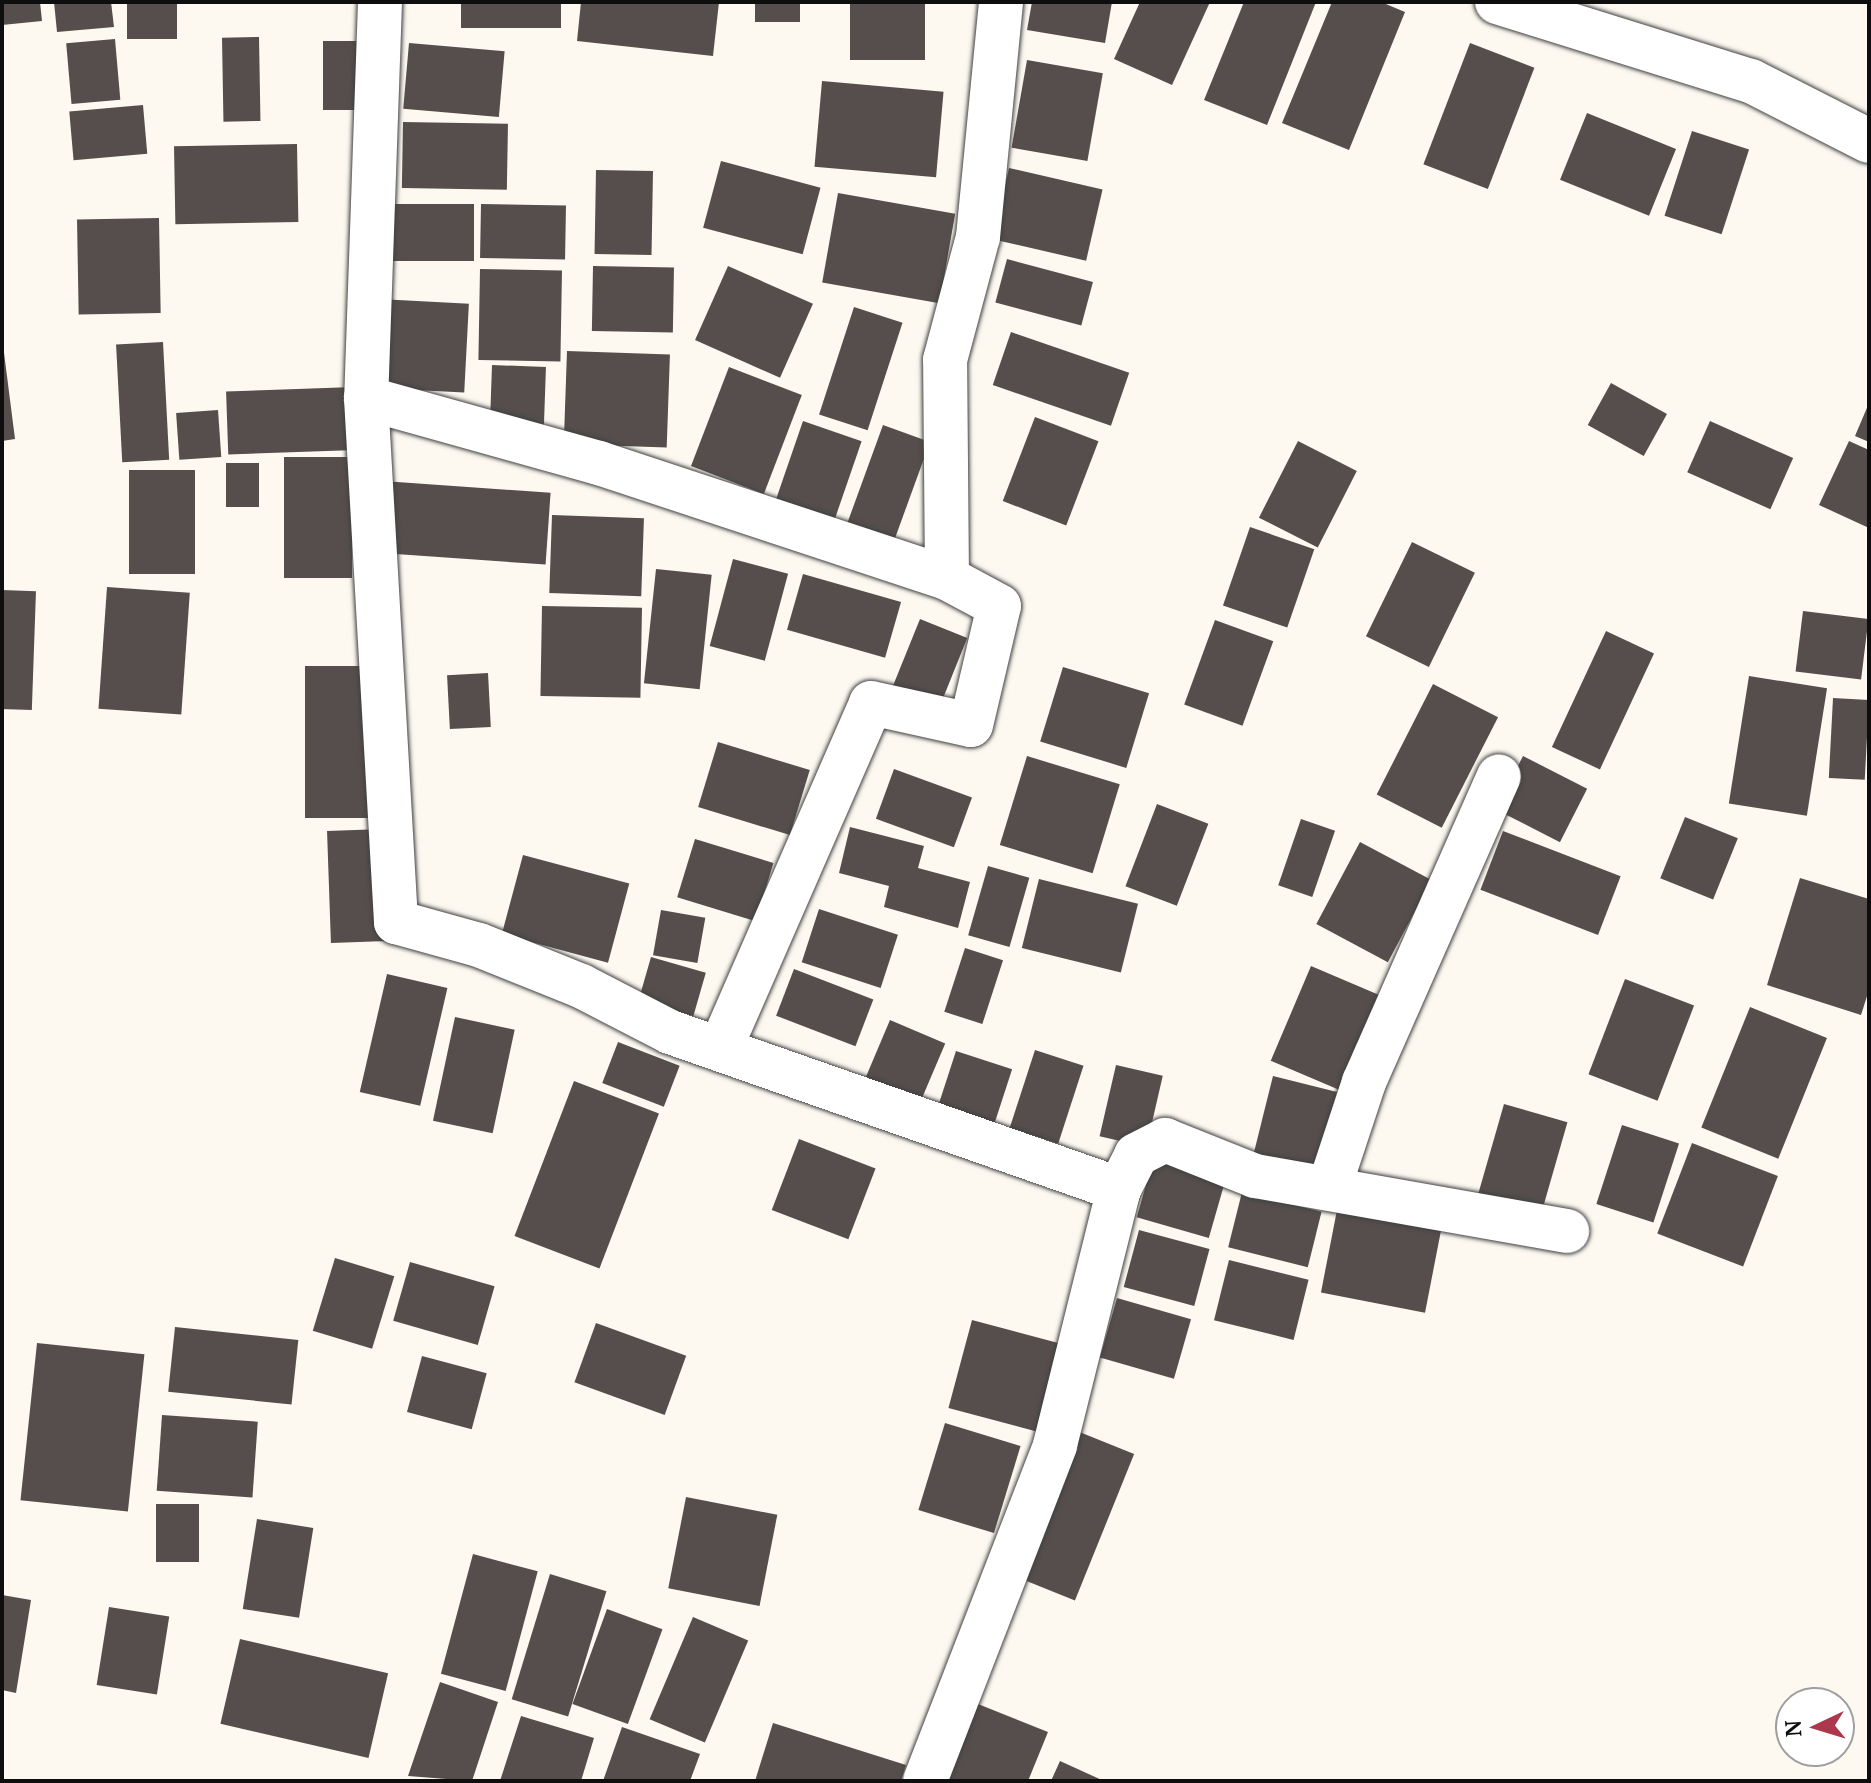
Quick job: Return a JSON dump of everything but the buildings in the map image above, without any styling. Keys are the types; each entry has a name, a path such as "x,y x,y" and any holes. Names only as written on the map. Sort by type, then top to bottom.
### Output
{"street":[{"path":"380,2 366,398 396,922 494,951 581,986 670,1032 721,1047 1119,1189"},
{"path":"947,578 945,360 978,237 1001,2"},
{"path":"1497,2 1751,81 1869,141"},
{"path":"366,398 599,463 947,578 999,606 971,725 871,703 721,1047"},
{"path":"1329,1188 1364,1082 1499,776"},
{"path":"925,1781 1055,1445 1119,1189 1136,1155 1165,1140 1255,1176 1567,1231"}]}
